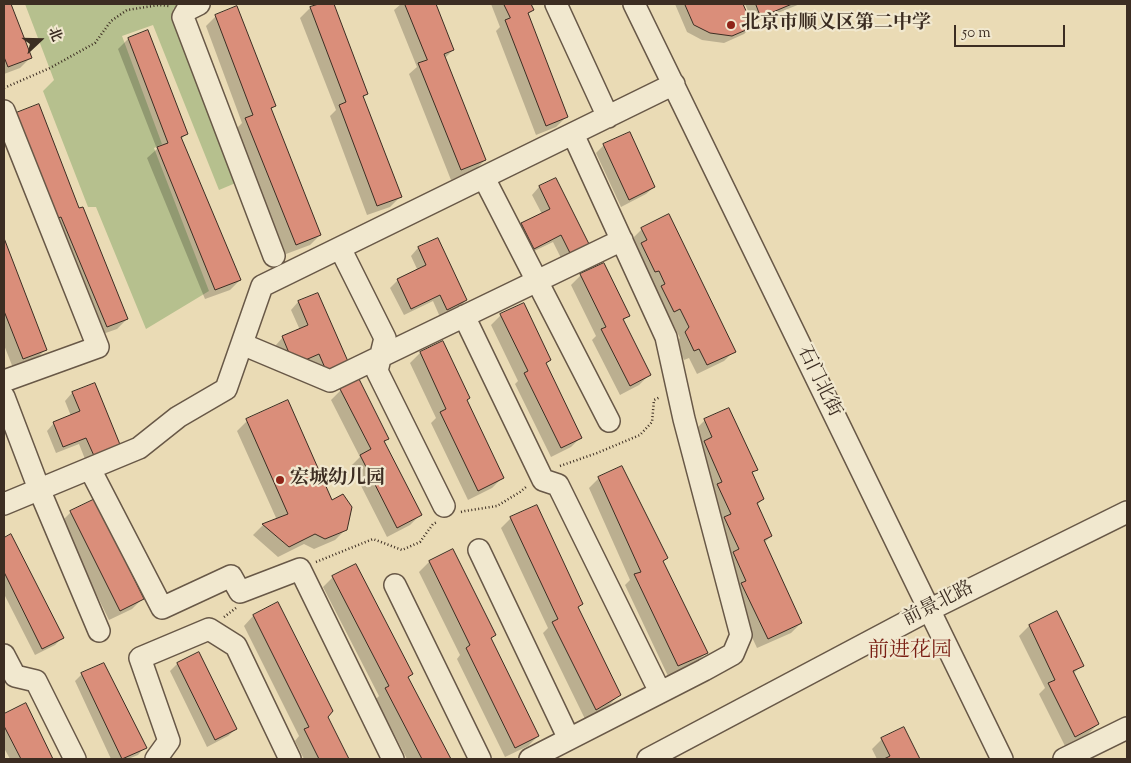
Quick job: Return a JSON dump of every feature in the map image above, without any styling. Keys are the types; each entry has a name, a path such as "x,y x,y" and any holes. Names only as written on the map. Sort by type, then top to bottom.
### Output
{"street":[{"path":"556,4 608,117"},
{"name":"石门北街","path":"634,4 1002,759"},
{"path":"193,7 183,16 274,256"},
{"path":"4,504 139,448 178,418 226,389 262,286 674,84"},
{"path":"4,111 98,347 4,381"},
{"path":"530,759 732,654 741,635 684,419 666,337 573,134"},
{"path":"484,178 609,421"},
{"path":"242,344 330,381 622,240"},
{"path":"340,248 385,338 377,370 444,506"},
{"path":"464,316 543,480 558,485 660,692"},
{"path":"4,397 39,489 99,631"},
{"path":"90,469 162,608 230,576 240,592 300,569 393,759"},
{"name":"前景北路","path":"648,759 929,610 1127,512"},
{"path":"480,550 569,739"},
{"path":"395,585 480,759"},
{"path":"156,759 169,741 140,658 210,629 236,646 290,759"},
{"path":"4,655 15,676 36,681 75,759"},
{"path":"1064,759 1127,728"}],"path":[{"path":"4,88 50,68 95,43 111,21 127,10 159,4 193,7"}],"green space":[{"path":"25,4 183,4 173,9 238,182 219,190 153,25 122,36 162,144 154,148 209,291 146,329 96,207 88,207 43,91 54,80"}],"building":[{"path":"4,4 11,4 32,58 8,67 4,57"},
{"path":"319,4 334,4 368,94 363,96 402,197 377,206 339,105 346,102 310,7"},
{"path":"405,4 436,4 454,50 444,54 486,160 461,170 418,63 427,60"},
{"path":"504,4 531,4 534,10 528,13 568,117 546,126 505,20 510,18"},
{"path":"685,4 743,4 753,27 732,36 710,33 694,25"},
{"path":"756,4 792,4 761,17"},
{"path":"237,6 276,106 271,108 321,235 296,245 245,118 253,115 215,15"},
{"path":"148,30 188,134 181,137 241,280 215,290 157,147 168,143 128,38"},
{"path":"39,104 79,208 83,207 128,319 107,327 61,217 55,219 16,113"},
{"path":"630,132 655,187 629,200 603,144"},
{"path":"556,178 590,246 571,255 561,235 534,249 521,223 550,209 539,186"},
{"path":"669,214 736,352 707,365 699,349 694,351 685,332 689,327 680,309 674,312 661,286 665,284 659,271 655,272 641,243 647,240 641,228"},
{"path":"4,238 47,350 23,359 4,311"},
{"path":"438,238 467,300 447,310 440,295 411,309 397,279 426,265 418,247"},
{"path":"604,263 630,316 623,319 651,375 630,386 601,329 606,327 580,274"},
{"path":"318,293 350,366 328,375 319,354 294,365 282,336 308,325 298,301"},
{"path":"524,303 551,360 546,363 582,438 561,448 524,373 528,371 500,314"},
{"path":"443,341 470,398 467,400 504,478 478,491 440,412 446,409 420,352"},
{"path":"359,379 389,439 384,441 422,515 397,528 360,455 371,449 340,389"},
{"path":"95,383 121,447 95,458 86,438 63,447 53,422 80,411 72,392"},
{"path":"288,400 332,500 343,494 352,507 347,530 325,539 315,534 289,547 262,524 288,514 246,419"},
{"path":"729,408 758,470 752,472 764,499 757,503 772,536 764,540 802,623 768,639 741,583 746,581 733,552 739,549 724,517 731,514 717,484 722,482 704,441 712,437 704,419"},
{"path":"622,466 668,558 663,561 708,653 678,666 634,574 641,572 598,477"},
{"path":"95,499 144,599 120,611 70,511"},
{"path":"537,505 583,604 578,607 621,695 596,710 552,622 558,619 510,517"},
{"path":"11,534 64,638 42,649 4,572 4,538"},
{"path":"453,549 496,635 491,638 539,736 515,748 466,648 470,645 429,561"},
{"path":"356,564 413,674 408,677 451,759 422,759 385,688 389,686 332,576"},
{"path":"278,602 333,711 328,717 349,759 319,759 304,729 309,727 253,615"},
{"path":"1057,611 1084,666 1073,671 1099,724 1075,737 1048,683 1055,680 1029,625"},
{"path":"199,652 237,729 215,740 177,663"},
{"path":"104,663 147,748 122,759 81,673"},
{"path":"26,703 53,759 21,759 4,726 4,714"},
{"path":"904,727 920,759 884,759 890,756 881,738"}],"place":[{"name":"北京市顺义区第二中学","path":"731,25"},
{"name":"宏城幼儿园","path":"280,480"}],"district":[{"name":"前进花园","path":"910,652"}]}
